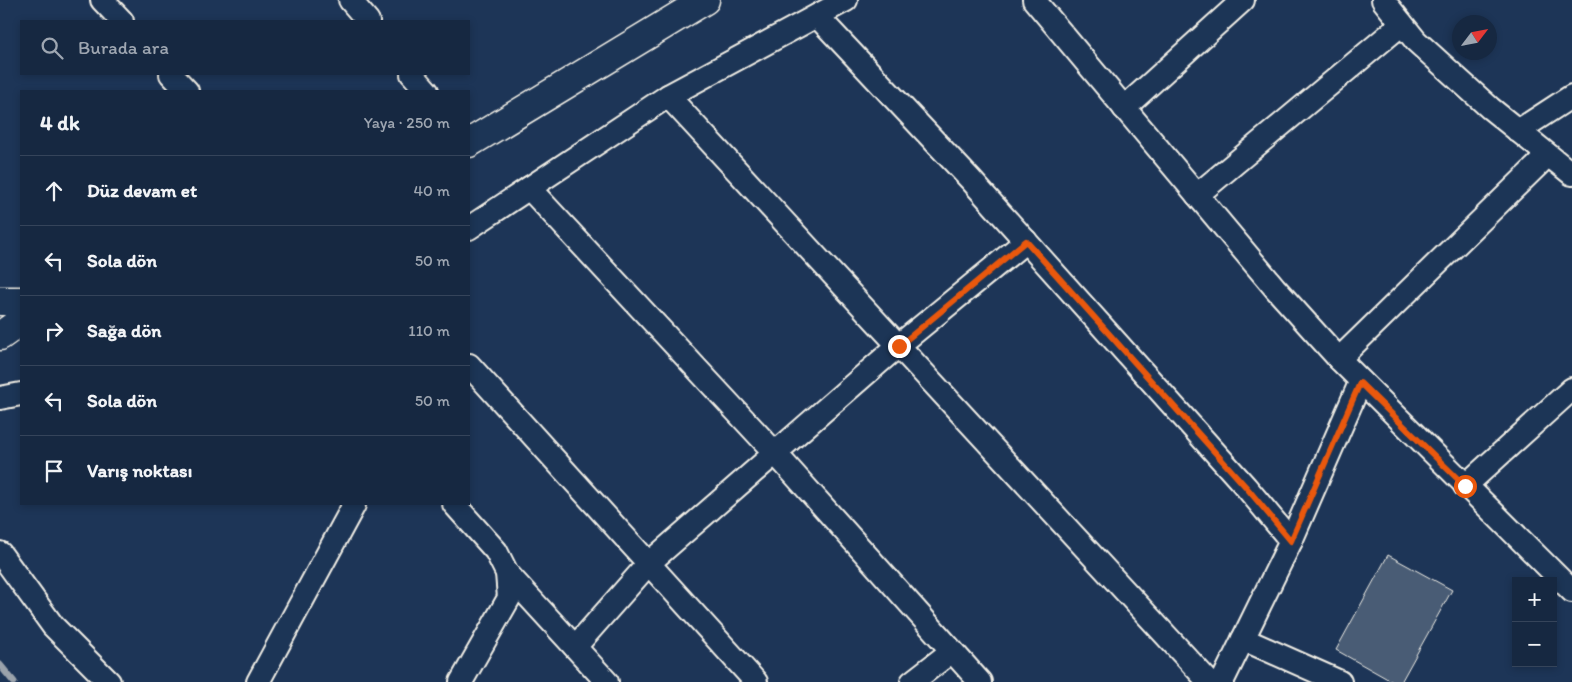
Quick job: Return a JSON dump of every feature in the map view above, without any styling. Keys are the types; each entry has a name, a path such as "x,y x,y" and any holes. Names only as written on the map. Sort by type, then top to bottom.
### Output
{"street":[{"path":"102,0 121,20"},
{"path":"350,0 367,20"},
{"path":"470,141 705,0"},
{"path":"470,227 668,96 846,0"},
{"path":"1034,0 1275,288 1360,383 1572,591"},
{"path":"1124,108 1243,0"},
{"path":"1383,0 1416,41 1518,131 1572,174"},
{"path":"817,16 1026,241 1246,487 1291,541"},
{"path":"1197,195 1402,24"},
{"path":"172,75 187,90"},
{"path":"413,75 426,90"},
{"path":"668,96 1209,682"},
{"path":"1518,131 1572,96"},
{"path":"1339,359 1548,155"},
{"path":"530,188 776,454 980,682"},
{"path":"575,648 648,563 899,346 1026,241"},
{"path":"0,301 20,301"},
{"path":"0,336 20,322"},
{"path":"470,366 756,682"},
{"path":"1222,682 1291,541 1360,383"},
{"path":"1465,486 1572,389"},
{"path":"0,398 20,394"},
{"path":"258,682 354,505"},
{"path":"455,505 496,550 507,573 607,682"},
{"path":"0,553 53,626 109,682"},
{"path":"461,682 509,598 507,573"},
{"path":"1243,638 1340,682"},
{"path":"912,682 952,651"}],"building":[{"path":"1388,555 1452,590 1401,682 1393,682 1336,650"}],"waterway":[{"path":"0,665 14,682"}],"route":[{"path":"899,346 1026,241 1246,487 1291,541 1360,383 1465,486"}]}
